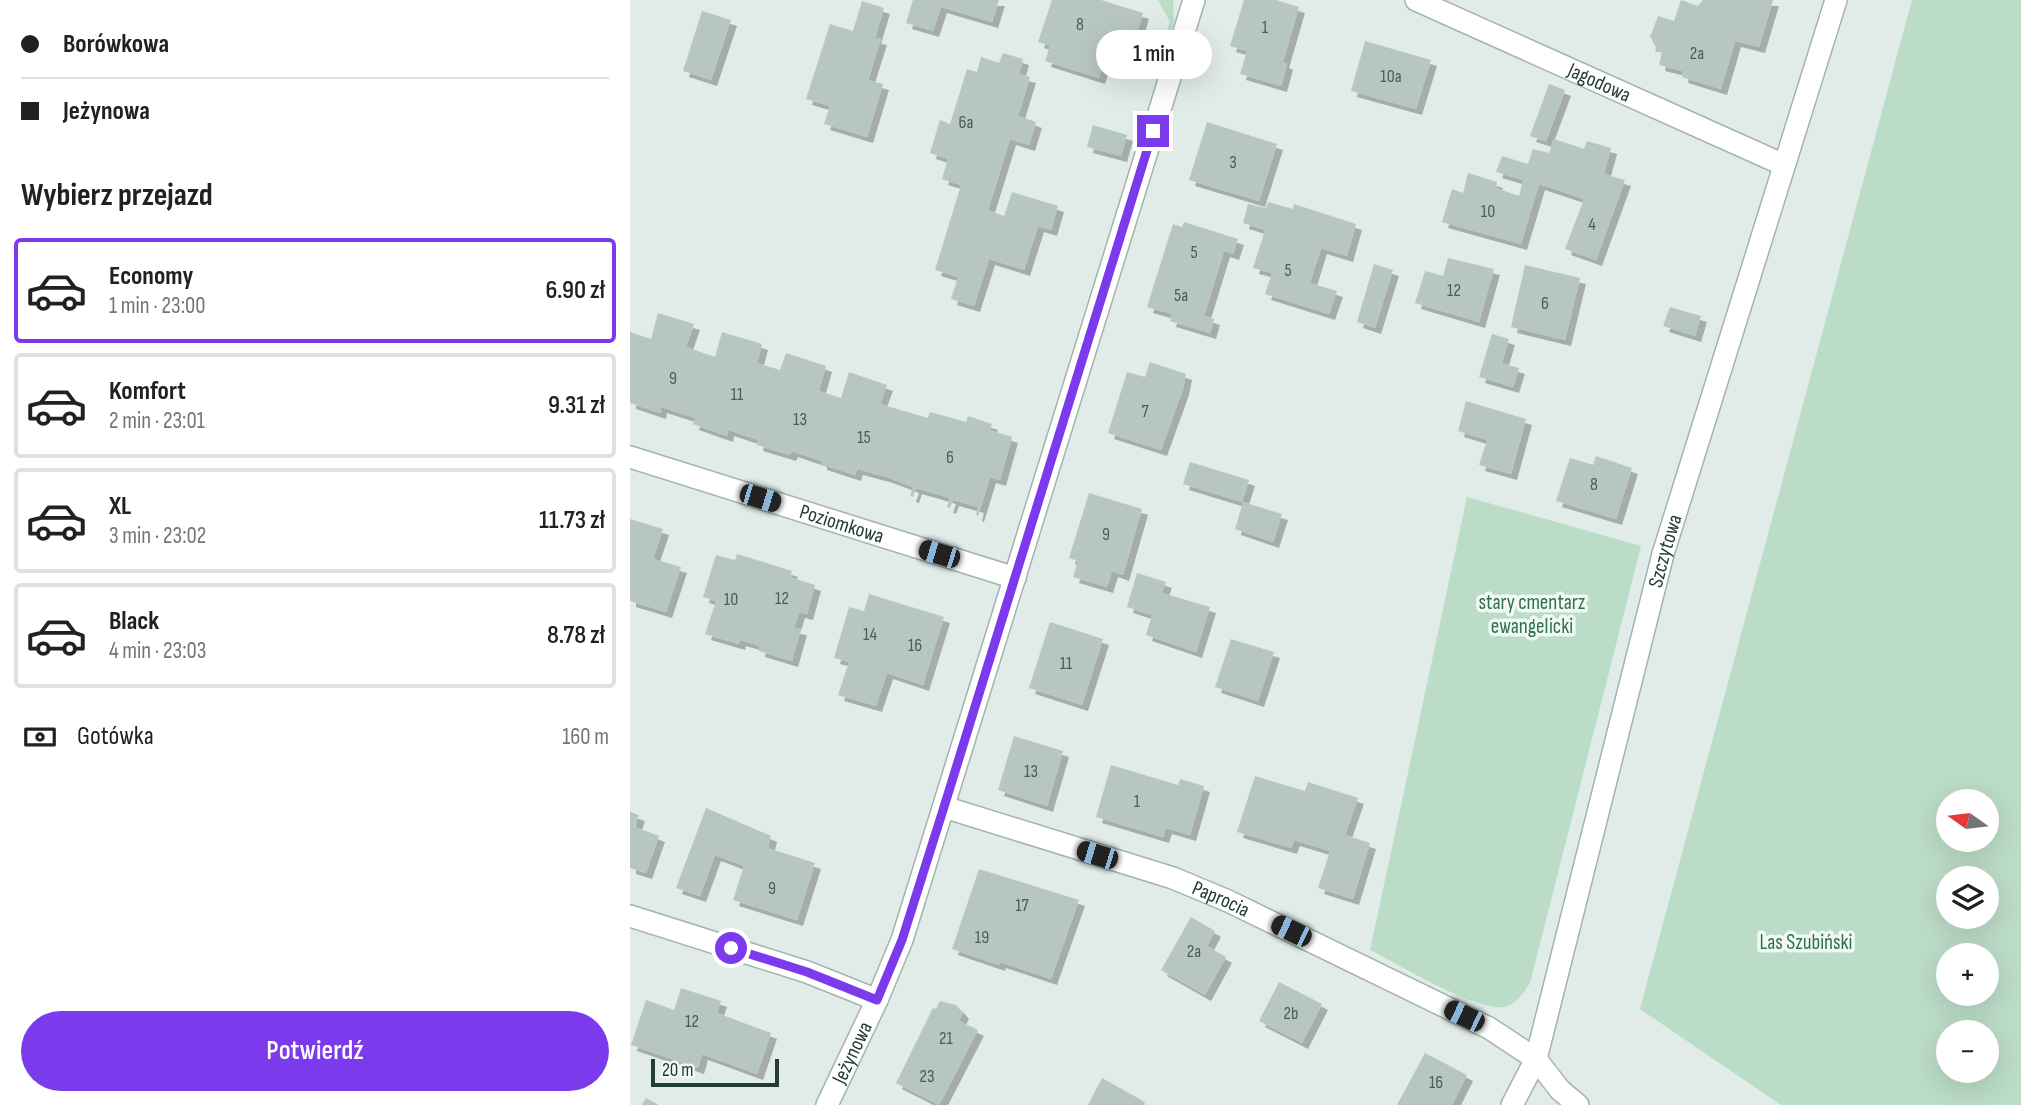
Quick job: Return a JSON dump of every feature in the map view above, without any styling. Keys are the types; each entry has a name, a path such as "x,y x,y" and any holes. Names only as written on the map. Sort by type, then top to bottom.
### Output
{"street":[{"name":"Jeżynowa","path":"827,1105 902,940 1194,0"},
{"name":"Jagodowa","path":"1416,0 1784,165"},
{"name":"Szczytowa","path":"1512,1105 1536,1059 1663,554 1836,0"},
{"name":"Poziomkowa","path":"630,457 1015,578"},
{"name":"Paprocia","path":"944,807 1197,887 1489,1028 1536,1059 1560,1090 1577,1105"},
{"path":"630,916 807,972 877,1000"}],"green space":[{"path":"1158,0 1173,0 1174,21 1168,40 1163,42 1170,22"},
{"name":"Las Szubiński","path":"1912,0 2021,0 2021,1105 1781,1105 1640,1009"},
{"name":"stary cmentarz ewangelicki","path":"1467,497 1641,546 1530,983 1512,1004 1496,1007 1460,996 1370,950"}],"building":[{"path":"913,0 999,0 992,22 941,7 933,31 906,23"},
{"path":"1052,0 1101,0 1143,13 1132,49 1110,42 1099,78 1045,61 1050,46 1038,42"},
{"path":"1244,0 1276,0 1299,7 1283,62 1287,64 1281,86 1240,74 1247,51 1230,46"},
{"path":"1681,0 1698,6 1703,0 1773,0 1759,47 1735,41 1721,89 1682,77 1683,71 1659,65 1662,52 1655,52 1656,48 1649,34 1651,35 1658,16 1674,21"},
{"path":"862,1 884,8 875,38 881,39 868,80 883,84 867,137 824,124 830,106 806,99 830,24 853,31"},
{"path":"702,11 731,20 711,80 683,71"},
{"path":"1365,41 1431,60 1416,109 1351,91"},
{"path":"1003,53 1023,59 1019,74 1030,77 1018,116 1036,122 1029,145 1010,139 988,210 1004,216 1012,192 1058,206 1051,230 1038,226 1024,270 989,259 974,306 951,299 958,277 935,270 961,185 942,179 948,159 930,153 940,120 950,124 967,69 977,72 981,57 999,63"},
{"path":"1549,84 1565,90 1546,141 1530,136"},
{"path":"1207,122 1277,144 1259,201 1189,180"},
{"path":"1093,125 1127,135 1121,156 1087,147"},
{"path":"1554,139 1584,149 1587,141 1611,148 1604,174 1625,180 1596,260 1565,249 1584,199 1539,184 1521,244 1442,222 1452,189 1463,193 1468,173 1497,182 1496,188 1519,196 1523,180 1496,172 1502,156 1528,164 1533,149 1549,153"},
{"path":"1268,202 1293,209 1294,204 1356,224 1347,256 1321,248 1310,283 1337,291 1329,314 1265,294 1272,273 1253,268 1265,230 1243,223 1248,204 1266,208"},
{"path":"1184,222 1238,239 1233,254 1224,251 1204,316 1214,319 1210,333 1170,321 1172,314 1147,307 1173,224 1182,227"},
{"path":"1448,258 1494,269 1479,322 1415,303 1425,271 1443,276"},
{"path":"1374,264 1393,270 1375,328 1357,322"},
{"path":"1525,265 1580,278 1565,340 1511,327"},
{"path":"1670,307 1701,316 1695,336 1663,326"},
{"path":"658,313 694,324 686,347 715,357 722,332 762,344 757,363 780,370 786,353 826,366 819,391 841,398 849,372 887,385 880,404 928,418 930,412 966,422 968,416 992,424 990,430 1012,437 1000,480 990,477 978,516 978,507 953,500 950,508 947,507 950,498 916,488 913,497 910,496 913,487 887,477 857,469 855,475 792,451 790,455 757,445 758,440 728,430 727,436 693,424 695,418 661,407 660,413 630,403 630,332 651,339"},
{"path":"1492,334 1509,339 1502,363 1519,368 1513,387 1479,377"},
{"path":"1150,362 1186,374 1161,450 1108,433 1127,372 1145,377"},
{"path":"1466,401 1526,419 1511,474 1479,465 1487,440 1458,431"},
{"path":"1596,456 1632,468 1616,519 1556,501 1570,458 1593,465"},
{"path":"1190,462 1249,480 1242,502 1183,484"},
{"path":"1089,493 1142,509 1123,575 1112,571 1107,587 1073,577 1078,561 1069,558"},
{"path":"1243,502 1282,514 1273,542 1235,529"},
{"path":"630,519 663,529 653,559 681,567 666,612 630,601"},
{"path":"737,554 792,571 790,577 815,585 807,614 799,612 794,628 801,629 792,661 759,651 760,646 740,640 739,644 705,634 716,601 703,597 716,555 735,560"},
{"path":"1137,573 1166,582 1162,593 1210,607 1196,652 1146,635 1152,615 1127,607"},
{"path":"869,594 944,617 923,685 887,673 876,706 838,695 849,662 834,658 849,607 864,611"},
{"path":"1050,622 1103,639 1082,705 1029,688"},
{"path":"1231,639 1274,652 1258,701 1215,687"},
{"path":"1014,736 1063,751 1047,806 998,790"},
{"path":"1111,765 1178,785 1180,779 1204,786 1190,835 1166,828 1163,837 1096,817"},
{"path":"1255,776 1305,791 1308,782 1358,798 1345,835 1370,843 1353,899 1318,888 1330,851 1294,840 1291,848 1237,832"},
{"path":"706,808 771,836 768,848 815,863 797,920 733,900 744,866 715,855 700,896 676,888"},
{"path":"630,812 639,815 635,827 659,836 646,873 630,868"},
{"path":"979,869 1079,900 1051,979 952,949"},
{"path":"1191,917 1215,931 1207,946 1226,957 1205,995 1161,970"},
{"path":"1279,982 1322,1004 1302,1043 1259,1021"},
{"path":"681,988 721,1001 717,1013 771,1033 757,1074 702,1054 698,1068 631,1045 646,1000 674,1010"},
{"path":"940,1001 956,1005 963,1013 959,1021 978,1030 939,1105 896,1083 933,1008 936,1009"},
{"path":"1425,1053 1467,1075 1452,1105 1397,1105"},
{"path":"1102,1078 1145,1102 1144,1105 1088,1105"},
{"path":"646,1098 659,1105 642,1105"}],"route":[{"path":"731,948 807,972 877,1000 902,940 1153,131"}]}
